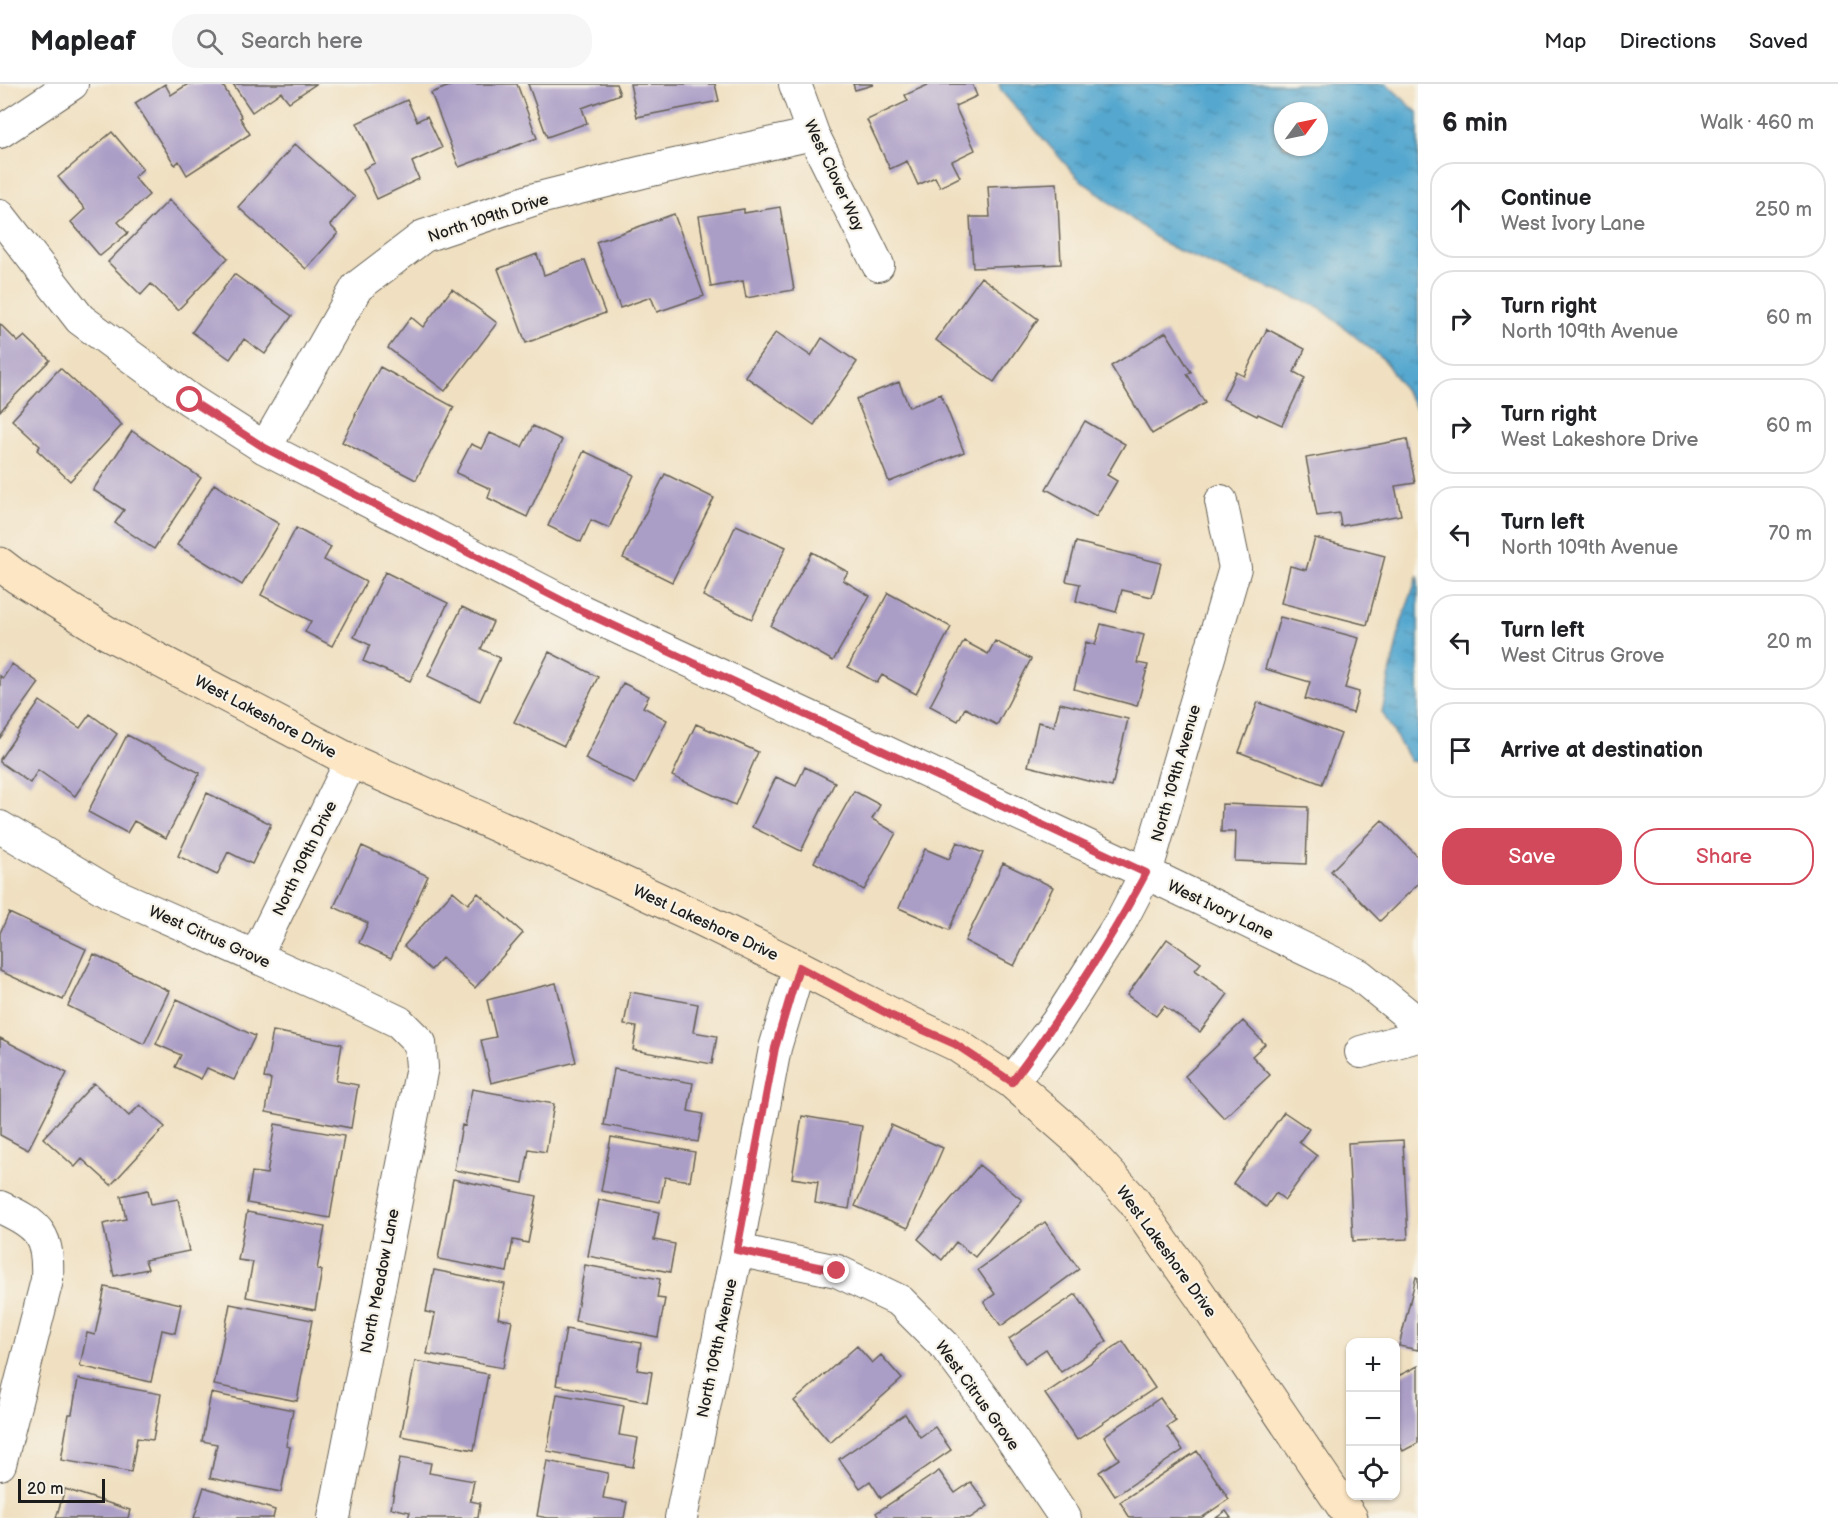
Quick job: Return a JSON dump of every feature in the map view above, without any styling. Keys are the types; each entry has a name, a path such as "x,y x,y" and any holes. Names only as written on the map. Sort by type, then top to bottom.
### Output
{"street":[{"path":"0,132 72,84"},
{"name":"West Clover Way","path":"795,84 813,134 878,265"},
{"name":"North 109th Drive","path":"265,448 357,287 424,236 536,199 643,172 813,134"},
{"name":"West Ivory Lane","path":"0,216 80,319 190,400 265,448 582,611 1146,873 1359,975 1418,1023"},
{"name":"North 109th Avenue","path":"1012,1082 1057,1022 1120,923 1146,873 1235,568 1221,501"},
{"name":"West Lakeshore Drive","path":"0,564 109,634 351,760 701,919 892,1016 955,1044 1012,1082 1076,1138 1133,1200 1351,1518"},
{"name":"North 109th Drive","path":"256,956 351,760"},
{"name":"West Citrus Grove","path":"0,827 110,892 399,1022 420,1043"},
{"name":"North 109th Avenue","path":"681,1518 737,1250 775,1048 799,967"},
{"path":"1360,1052 1418,1036"},
{"name":"North Meadow Lane","path":"334,1518 422,1067 420,1043"},
{"path":"0,1207 24,1217 43,1236 48,1258 47,1280 0,1464"},
{"name":"West Citrus Grove","path":"737,1250 837,1271 900,1302 946,1347 986,1401 1065,1518"}],"water":[{"path":"999,84 1387,84 1418,113 1418,410 1384,360 1319,307 1242,278 1166,245 1077,177 1001,91"},
{"path":"1418,575 1418,762 1410,761 1382,712 1401,623"}],"building":[{"path":"165,84 171,95 188,84 222,84 250,134 187,175 179,161 175,165 135,103"},
{"path":"233,84 316,84 289,102 281,92 252,112"},
{"path":"455,84 517,84 537,138 459,167 431,93"},
{"path":"528,84 616,84 620,94 582,108 587,123 547,137"},
{"path":"630,84 715,84 719,101 637,117"},
{"path":"853,84 873,84 873,85 855,90"},
{"path":"930,84 972,84 977,96 955,106 975,150 952,161 960,177 940,187 935,177 918,185 907,161 890,169 867,120 908,101 905,95"},
{"path":"407,100 417,121 427,116 442,148 412,162 419,179 377,199 363,169 375,163 357,123"},
{"path":"112,132 143,169 134,177 149,195 118,222 128,233 100,256 71,222 85,209 58,177"},
{"path":"295,144 355,197 330,225 338,233 306,269 238,207"},
{"path":"1057,183 1061,264 973,268 970,217 990,217 988,186"},
{"path":"169,200 228,258 178,310 151,284 141,295 108,262"},
{"path":"780,207 794,290 746,298 743,281 711,287 699,216 744,209 744,213"},
{"path":"674,214 704,296 657,312 651,297 620,308 596,242"},
{"path":"537,254 544,275 585,260 605,313 526,343 498,269"},
{"path":"234,274 292,316 265,354 244,339 230,359 192,332"},
{"path":"981,277 1038,319 994,382 936,340"},
{"path":"452,289 497,323 445,391 388,348 411,317 423,327"},
{"path":"0,324 18,342 25,336 50,360 0,411"},
{"path":"1267,329 1305,349 1294,372 1305,378 1282,425 1258,414 1257,416 1223,399 1236,372 1244,376"},
{"path":"776,332 811,356 822,338 857,362 814,425 745,376"},
{"path":"1166,332 1191,372 1187,374 1205,403 1152,434 1111,366"},
{"path":"380,367 454,407 416,480 342,442"},
{"path":"60,368 122,425 70,481 37,450 40,446 12,420"},
{"path":"899,382 909,407 941,394 964,452 889,482 856,399"},
{"path":"1085,421 1125,444 1107,475 1117,481 1096,517 1046,489"},
{"path":"533,426 562,440 527,517 488,498 491,489 456,473 471,444 482,449 490,433 522,447"},
{"path":"132,431 201,478 154,549 115,523 124,510 93,490"},
{"path":"1407,439 1415,483 1395,486 1401,515 1341,526 1339,513 1317,516 1306,458"},
{"path":"584,451 634,475 609,528 591,520 581,542 548,526"},
{"path":"665,474 714,498 672,582 623,558"},
{"path":"214,484 279,524 242,585 177,545"},
{"path":"736,525 786,547 752,619 703,596"},
{"path":"296,528 331,547 324,560 366,582 332,646 305,632 311,621 261,595"},
{"path":"1315,538 1385,556 1367,625 1281,603 1290,566 1306,570"},
{"path":"1076,542 1161,563 1152,597 1122,590 1116,612 1076,601 1080,584 1066,581"},
{"path":"812,552 848,572 843,580 870,596 833,661 771,626"},
{"path":"385,572 448,603 410,681 363,661 370,645 354,637"},
{"path":"888,593 951,627 916,694 882,675 877,683 848,667"},
{"path":"462,607 493,622 481,649 500,658 480,701 428,676"},
{"path":"1280,617 1359,638 1345,688 1359,692 1353,713 1305,699 1310,682 1265,669"},
{"path":"1101,624 1144,635 1137,663 1148,665 1137,706 1074,689 1086,642 1095,645"},
{"path":"964,641 988,654 995,641 1031,659 997,725 965,708 958,721 930,706"},
{"path":"549,652 598,677 564,746 514,722"},
{"path":"12,664 39,683 0,738 0,676 3,678"},
{"path":"623,683 649,696 643,707 667,720 635,784 585,759"},
{"path":"40,701 80,728 90,714 117,734 75,796 38,770 30,783 0,762"},
{"path":"1258,702 1341,734 1322,784 1239,752"},
{"path":"1060,703 1128,719 1112,787 1028,766 1038,722 1054,726"},
{"path":"696,724 758,752 735,805 672,776"},
{"path":"127,735 200,773 166,838 134,821 127,833 88,812"},
{"path":"805,767 835,782 801,851 752,827 776,777 796,786"},
{"path":"854,791 880,805 872,819 896,833 864,890 814,862"},
{"path":"207,793 271,824 252,864 228,852 217,875 178,856"},
{"path":"1222,804 1308,807 1306,864 1235,861 1236,832 1221,832"},
{"path":"1382,820 1418,857 1418,884 1380,921 1331,871"},
{"path":"957,842 983,853 949,930 899,908 925,849 949,859"},
{"path":"362,846 428,876 391,958 359,943 368,923 334,907"},
{"path":"1003,863 1053,887 1014,966 965,941"},
{"path":"453,891 468,904 478,893 523,933 475,988 442,958 431,970 404,946"},
{"path":"9,913 86,949 63,1000 0,971 0,933"},
{"path":"1167,939 1201,963 1195,970 1228,994 1200,1032 1164,1006 1156,1016 1127,995"},
{"path":"94,954 169,991 144,1044 68,1006"},
{"path":"556,983 576,1062 491,1083 481,1040 496,1037 487,1000"},
{"path":"630,992 698,1004 693,1032 717,1036 712,1064 633,1050 637,1027 624,1025"},
{"path":"177,999 255,1036 234,1080 207,1068 201,1079 175,1067 181,1055 156,1044"},
{"path":"1243,1021 1265,1044 1252,1056 1270,1075 1224,1118 1185,1076"},
{"path":"273,1031 342,1044 336,1081 358,1085 351,1128 266,1112 271,1079 264,1078"},
{"path":"0,1038 67,1073 28,1150 0,1135"},
{"path":"614,1069 693,1083 688,1111 703,1114 698,1142 604,1125"},
{"path":"94,1083 129,1116 140,1105 165,1127 111,1185 82,1159 75,1167 43,1138"},
{"path":"472,1089 554,1104 546,1152 529,1149 523,1183 454,1170 462,1125 465,1126"},
{"path":"1284,1112 1309,1129 1299,1142 1317,1156 1285,1200 1276,1193 1266,1207 1233,1183"},
{"path":"802,1116 862,1126 849,1209 815,1203 818,1182 792,1178"},
{"path":"275,1124 344,1136 330,1218 247,1203 252,1172 267,1174"},
{"path":"891,1125 943,1148 908,1228 855,1206"},
{"path":"611,1137 695,1152 690,1181 665,1177 660,1202 601,1191"},
{"path":"1403,1140 1408,1239 1353,1241 1348,1143"},
{"path":"979,1165 1022,1200 975,1257 956,1242 942,1260 918,1239"},
{"path":"453,1179 537,1196 528,1243 513,1240 507,1272 438,1259"},
{"path":"148,1190 151,1204 178,1199 189,1251 145,1260 148,1269 114,1276 103,1224 126,1219 121,1196"},
{"path":"599,1200 659,1212 654,1240 675,1244 670,1272 588,1256"},
{"path":"247,1212 325,1227 317,1269 322,1270 315,1310 246,1297 253,1262 238,1260"},
{"path":"1045,1222 1079,1269 1001,1326 984,1302 995,1294 978,1270"},
{"path":"585,1265 660,1279 657,1298 665,1299 658,1337 575,1321"},
{"path":"434,1270 505,1284 498,1318 512,1321 503,1368 427,1354 435,1314 426,1312"},
{"path":"1416,1277 1418,1278 1418,1350 1400,1346"},
{"path":"105,1287 181,1304 175,1333 162,1330 151,1382 80,1366 87,1333 95,1335"},
{"path":"1076,1294 1107,1341 1061,1372 1046,1349 1025,1363 1009,1339"},
{"path":"230,1304 312,1320 297,1401 214,1385"},
{"path":"566,1329 641,1343 637,1370 652,1372 647,1402 556,1385"},
{"path":"1123,1341 1155,1388 1077,1440 1045,1394"},
{"path":"857,1346 872,1363 881,1355 902,1379 830,1443 794,1401"},
{"path":"415,1361 488,1374 474,1450 401,1436"},
{"path":"1418,1366 1418,1443 1403,1451 1400,1445 1400,1375"},
{"path":"78,1379 161,1394 153,1440 137,1438 131,1472 61,1460"},
{"path":"211,1393 293,1410 286,1446 290,1447 281,1492 210,1478 217,1444 202,1441"},
{"path":"557,1394 624,1406 619,1435 638,1438 633,1467 547,1451"},
{"path":"1160,1398 1176,1421 1167,1427 1183,1450 1115,1496 1099,1472 1119,1459 1104,1436"},
{"path":"905,1414 920,1437 935,1427 951,1450 881,1498 870,1481 860,1488 839,1459"},
{"path":"1197,1451 1229,1499 1201,1518 1130,1518 1120,1502"},
{"path":"400,1458 431,1463 429,1473 474,1481 470,1501 480,1503 478,1518 408,1518 410,1512 391,1508"},
{"path":"547,1461 608,1473 603,1498 627,1502 624,1518 537,1516"},
{"path":"939,1471 955,1493 971,1482 988,1506 970,1518 879,1518 876,1513"},
{"path":"204,1487 275,1510 273,1518 194,1518"},
{"path":"65,1489 130,1510 128,1518 56,1518"},
{"path":"1226,1511 1231,1518 1216,1518"}],"route":[{"path":"190,400 265,448 582,611 1146,873 1120,923 1057,1022 1012,1082 955,1044 892,1016 799,967 775,1048 737,1250 837,1271"}]}
